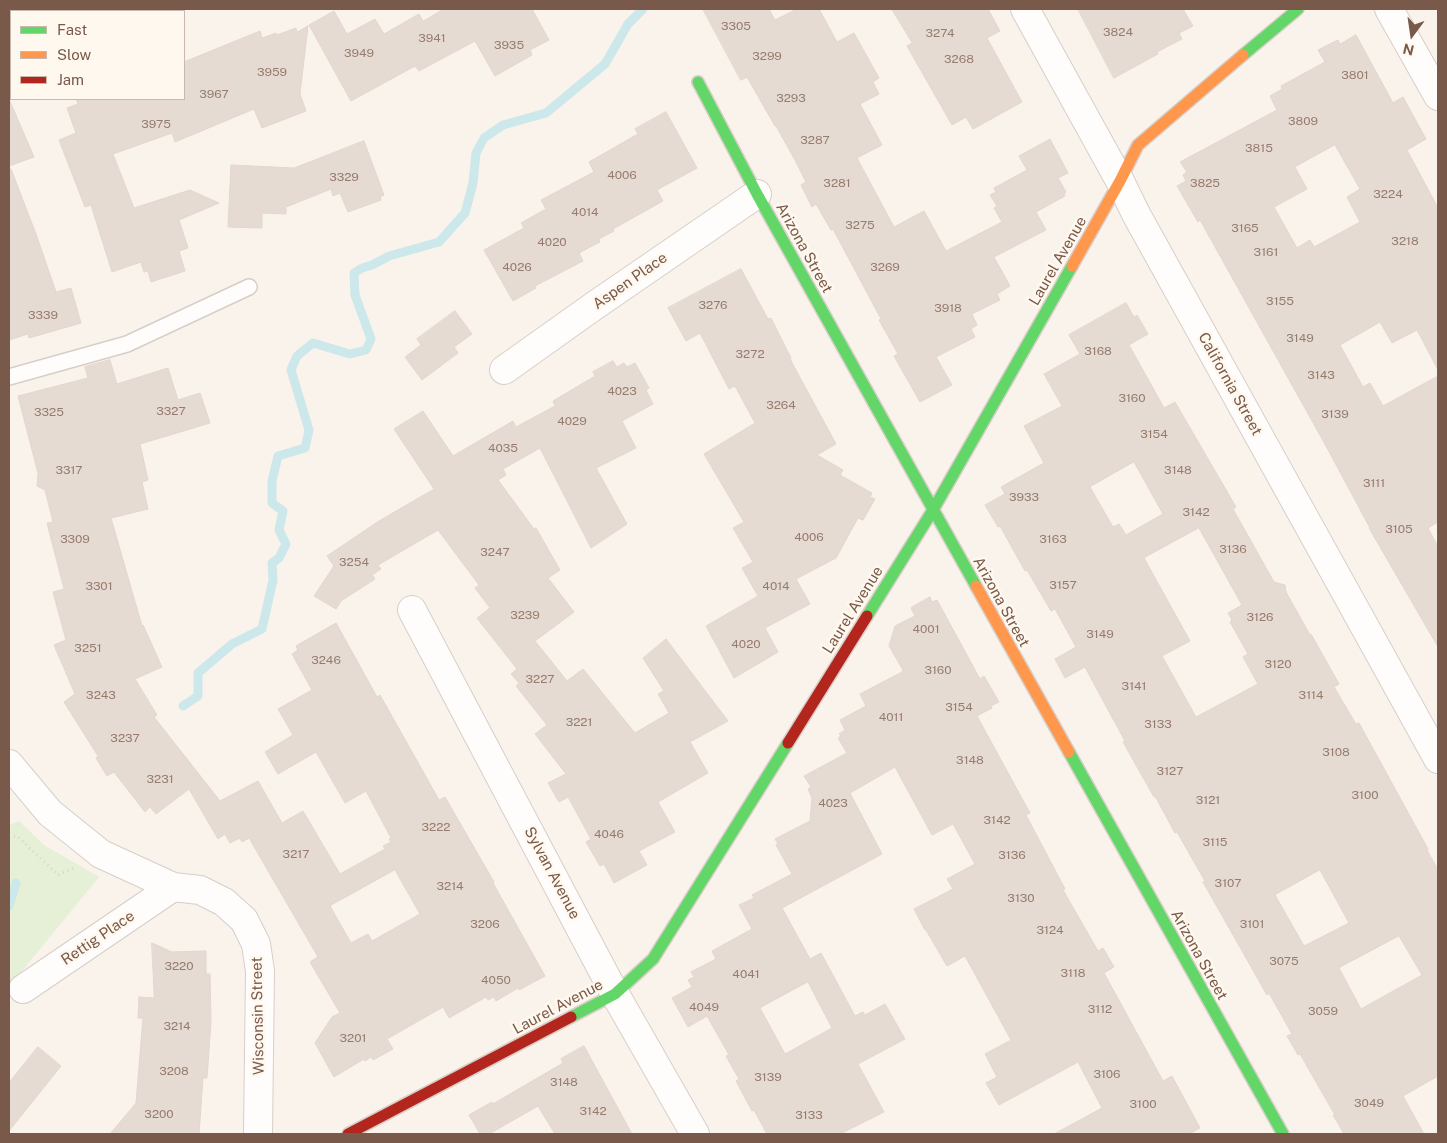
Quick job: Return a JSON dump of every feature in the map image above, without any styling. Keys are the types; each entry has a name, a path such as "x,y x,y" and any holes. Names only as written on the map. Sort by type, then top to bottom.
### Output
{"street":[{"name":"California Street","path":"1025,9 1120,181 1136,214 1438,759"},
{"name":"Laurel Avenue","path":"348,1134 616,994 653,959 933,510 1120,181 1138,145 1298,9"},
{"path":"1388,9 1438,96"},
{"name":"Arizona Street","path":"698,82 757,194 1282,1134"},
{"name":"Aspen Place","path":"504,370 757,194"},
{"name":"Sylvan Avenue","path":"412,610 616,994 695,1134"},
{"name":"Wisconsin Street","path":"9,764 50,813 101,854 173,887 200,890 224,902 244,920 256,944 260,971 258,1134"},
{"name":"Rettig Place","path":"23,989 173,887"}],"lane":[{"path":"9,377 127,344 249,287"}],"path":[{"path":"9,837 17,836 58,875 101,854"}],"green space":[{"path":"19,821 44,845 99,877 9,987 9,825"}],"building":[{"path":"444,9 532,9 549,40 530,50 532,55 495,76 475,41 419,71 415,66 351,101 309,25 334,11 347,34 375,19 384,34 419,14 423,21"},
{"path":"703,9 769,9 775,20 797,9 819,9 837,42 854,33 879,78 873,82 879,94 860,104 882,145 857,158 894,227 924,211 946,251 1002,222 994,208 997,206 990,195 996,192 994,188 1027,170 1019,156 1050,139 1068,173 1058,178 1066,192 1065,196 1036,212 1046,230 994,257 1010,286 997,294 1000,300 972,314 977,325 971,329 975,337 936,357 952,385 920,402 894,356 898,354 833,229 831,230 816,204 812,207 801,185 806,182 795,160 747,77 741,80"},
{"path":"892,9 988,9 1000,31 987,38 1022,102 973,129 966,117 952,125 907,46 912,43"},
{"path":"1078,9 1183,9 1193,26 1179,33 1182,39 1114,78"},
{"path":"308,26 300,94 306,111 262,128 254,109 175,142 172,133 113,154 134,208 190,190 219,203 179,220 188,248 179,251 185,271 151,282 148,271 144,272 141,262 112,272 91,205 85,207 59,140 76,133 67,108 78,104 76,100 185,100 185,62 260,31 262,38 296,28 297,32"},
{"path":"1356,35 1393,103 1403,97 1426,139 1407,150 1438,208 1438,370 1417,330 1392,343 1380,322 1340,345 1363,387 1370,383 1383,406 1438,376 1438,522 1428,528 1438,547 1438,647 1369,528 1326,446 1200,220 1198,222 1177,186 1186,181 1183,175 1187,172 1180,162 1277,110 1270,96 1282,89 1281,86 1325,62 1318,50 1338,40 1340,44","holes":["1335,145 1360,189 1347,197 1360,222 1314,247 1310,240 1297,248 1274,207 1307,189 1295,167"]},
{"path":"9,99 34,157 9,166"},
{"path":"666,112 697,168 657,190 663,201 613,229 614,231 599,239 600,242 579,253 583,261 535,286 536,288 513,301 484,250 524,228 521,223 546,209 541,200 594,172 589,162 638,134 635,129"},
{"path":"364,141 384,195 380,197 381,200 348,212 340,193 333,196 331,189 286,207 286,214 262,213 262,228 228,227 231,165 294,168"},
{"path":"9,169 11,169 36,234 56,292 71,288 81,323 29,338 28,334 9,340"},
{"path":"741,269 768,319 771,318 790,359 836,444 817,455 843,470 840,475 872,493 870,497 875,499 863,520 858,518 836,558 796,579 810,604 765,628 778,652 734,678 706,626 758,596 742,568 753,562 733,528 744,522 704,454 755,423 735,386 729,389 700,333 686,341 668,308"},
{"path":"1126,303 1134,317 1137,315 1148,334 1129,345 1164,408 1175,402 1236,507 1233,509 1274,582 1285,585 1286,592 1339,684 1334,687 1356,724 1359,723 1438,870 1438,1076 1403,1096 1424,1134 1344,1134 1300,1054 1298,1055 1287,1036 1292,1034 1269,993 1267,995 1203,882 1205,881 1123,742 1125,741 1085,667 1065,678 1055,659 1076,647 1055,609 1051,611 1027,570 1025,571 1000,526 998,527 985,505 1005,494 1001,487 1044,463 1024,426 1062,406 1044,374 1080,354 1069,335","holes":["1134,462 1163,514 1126,535 1119,524 1113,527 1090,487","1199,528 1242,605 1228,613 1232,620 1230,622 1248,654 1243,657 1258,684 1196,717 1162,656 1190,641 1144,558","1320,870 1349,923 1304,946 1275,895","1399,936 1422,975 1361,1009 1339,968"]},
{"path":"455,311 472,334 454,347 458,353 422,380 405,357 421,345 417,339"},
{"path":"110,360 117,384 168,368 178,400 200,393 210,423 140,444 148,480 142,482 148,509 111,518 142,626 162,667 135,679 157,715 154,717 220,801 258,781 282,823 303,811 340,874 385,849 383,846 391,842 389,839 391,838 366,791 345,803 316,752 278,774 265,752 293,735 278,709 312,690 292,654 298,650 296,646 336,623 377,697 380,695 439,800 445,797 545,976 519,990 518,988 496,1001 494,997 488,1000 486,997 449,1018 443,1007 387,1039 393,1049 373,1060 371,1057 365,1061 364,1059 334,1077 315,1043 332,1017 340,1013 310,962 318,957 249,838 242,842 240,838 230,843 225,834 218,839 189,789 156,814 150,807 145,812 114,772 107,776 96,758 98,756 64,702 75,694 54,645 66,640 53,592 64,589 47,523 53,522 45,490 37,486 38,473 18,396 88,378 85,367","holes":["395,870 420,914 372,941 368,934 351,943 330,906"]},
{"path":"613,361 617,367 624,363 627,367 635,363 649,388 646,390 653,404 622,421 636,448 596,468 627,524 591,548 540,448 503,469 506,475 498,480 534,529 536,528 560,570 548,578 574,612 535,641 567,681 583,669 635,733 669,713 658,694 664,691 643,658 666,639 728,721 690,742 708,773 658,802 675,832 639,851 647,865 614,883 604,864 600,866 586,842 591,839 568,797 559,802 548,783 566,774 535,734 547,725 516,686 519,683 511,674 517,669 477,618 490,608 475,588 479,585 438,530 378,565 381,569 372,575 375,579 341,601 336,609 314,596 334,566 327,556 379,521 434,489 394,429 423,411 453,456 513,421 516,427 555,406 553,401 595,376 593,372"},
{"path":"930,597 932,602 937,600 980,679 984,676 999,702 977,716 1030,813 1026,815 1065,889 1063,890 1098,951 1103,948 1114,967 1104,973 1163,1081 1172,1076 1200,1128 1189,1134 1054,1134 1102,1108 1078,1062 999,1105 986,1083 997,1077 985,1054 1011,1040 965,956 947,966 914,909 953,889 947,879 975,864 953,824 932,835 895,767 850,793 882,854 782,908 810,959 821,953 855,1016 863,1012 865,1015 885,1004 905,1039 858,1064 884,1112 840,1134 767,1134 736,1081 739,1079 726,1056 729,1055 707,1016 688,1027 672,998 692,987 688,980 694,977 691,972 716,959 712,951 752,929 739,905 754,898 752,895 792,874 776,845 778,844 775,839 810,821 812,798 808,789 811,787 804,776 847,753 838,738 841,736 839,734 845,730 840,720 866,706 860,694 902,672 903,670 889,646 895,626 915,616 911,608","holes":["808,982 832,1028 785,1054 760,1008"]},
{"path":"152,943 172,952 206,951 206,974 210,974 211,1022 207,1078 203,1078 199,1134 110,1134 136,1103 143,1018 138,1018 139,997 154,998"},
{"path":"584,1046 632,1134 555,1134 538,1106 489,1134 480,1134 469,1115 492,1102 493,1104 563,1063 561,1059"},
{"path":"38,1047 61,1066 9,1131 9,1083"}],"waterway":[{"path":"183,706 198,696 198,673 232,644 262,629 273,580 272,563 279,558 286,544 279,530 283,511 272,503 272,481 278,456 305,448 309,430 291,370 297,356 313,343 350,354 366,350 371,339 355,295 354,273 389,256 439,242 465,213 473,183 476,153 484,138 503,125 546,113 605,64 628,24 643,9"},
{"path":"9,906 16,883"}],"traffic: fast":[{"path":"1243,55 1298,9"},
{"path":"698,82 757,194 976,586"},
{"path":"867,616 933,510 1072,266"},
{"path":"571,1017 615,994 653,959 788,743"},
{"path":"1069,752 1283,1134"}],"traffic: slow":[{"path":"1072,266 1138,145 1243,55"},
{"path":"976,586 1069,752"}],"traffic: jam":[{"path":"788,743 867,616"},
{"path":"348,1134 571,1017"}]}
